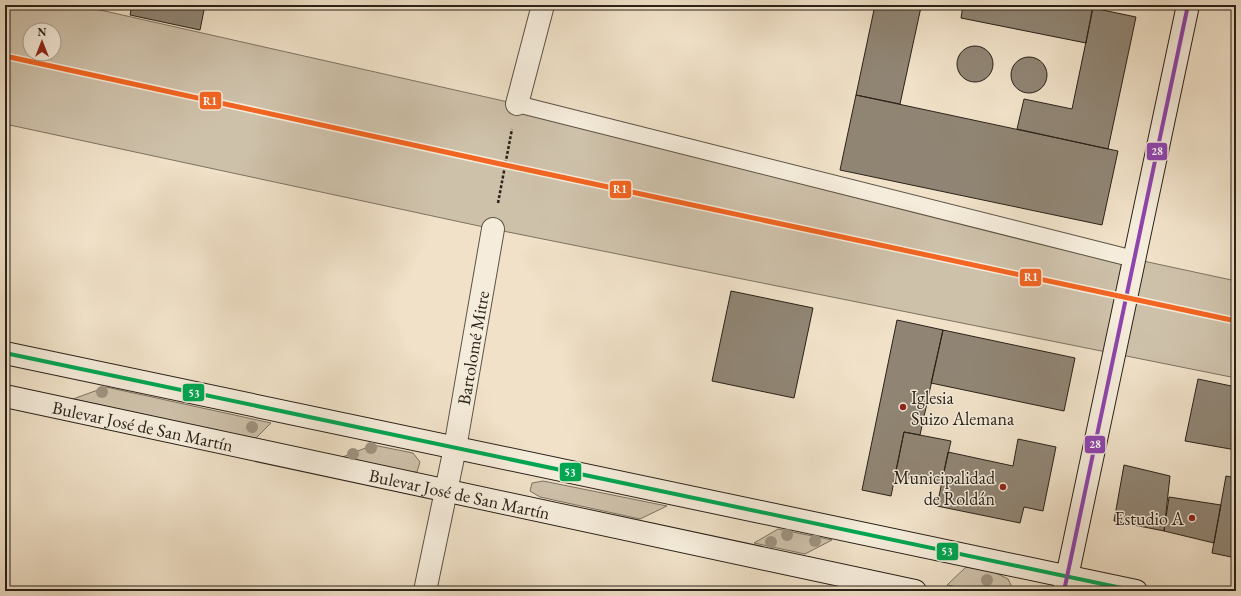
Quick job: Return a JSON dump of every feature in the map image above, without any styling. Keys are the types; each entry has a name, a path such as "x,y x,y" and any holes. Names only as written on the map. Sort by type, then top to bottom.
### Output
{"street":[{"path":"517,104 543,5"},
{"path":"1066,584 1188,5"},
{"name":"Bartolomé Mitre","path":"425,591 455,448 493,229"},
{"path":"5,353 455,448 1066,584 1136,591"},
{"name":"Bulevar José de San Martín","path":"5,396 915,591"}],"lane":[{"path":"517,104 1132,268"}],"path":[{"path":"493,229 517,104"}],"shaded area":[{"path":"5,5 78,5 517,104 1134,259 1236,281 1236,378 493,229 5,124"},
{"path":"106,387 271,423 255,439 73,399"},
{"path":"373,445 413,453 420,462 417,472 403,472 340,458"},
{"path":"543,481 667,506 640,519 540,497 530,491 532,483"},
{"path":"778,529 832,540 805,554 754,543"},
{"path":"966,567 994,572 1008,579 1013,589 1010,591 977,591 947,585"}],"building":[{"path":"132,5 205,5 200,30 130,15"},
{"path":"875,5 913,5 921,7 900,104 856,95"},
{"path":"963,5 1093,5 1086,43 961,18"},
{"path":"1093,8 1136,17 1108,149 1017,129 1024,99 1072,109"},
{"path":"975,46 988,51 993,64 988,77 975,82 962,77 957,64 962,51"},
{"path":"1029,57 1042,62 1047,75 1042,88 1029,93 1016,88 1011,75 1016,62"},
{"path":"856,95 1118,151 1102,225 840,170"},
{"path":"731,291 813,308 794,398 712,381"},
{"name":"Iglesia Suizo Alemana","path":"897,320 943,330 920,435 904,432 891,496 862,490"},
{"path":"943,330 1075,358 1064,411 931,383"},
{"path":"1198,379 1236,387 1236,450 1185,441"},
{"path":"904,432 951,441 941,485 895,475"},
{"path":"1018,439 1056,447 1043,511 1024,507 1020,523 937,506 948,452 1013,466"},
{"path":"1124,465 1170,476 1164,531 1114,521"},
{"path":"1226,476 1236,478 1236,558 1212,553"},
{"name":"Estudio A","path":"1169,497 1221,505 1214,543 1164,531"}],"transit line":[{"name":"28","path":"1064,591 1188,5"},
{"name":"R1","path":"5,56 505,165 1236,321"},
{"name":"53","path":"5,353 1136,591"}],"place":[{"name":"Iglesia Suizo Alemana","path":"903,407"},
{"name":"Municipalidad de Roldán","path":"1003,487"},
{"name":"Estudio A","path":"1192,518"}]}
